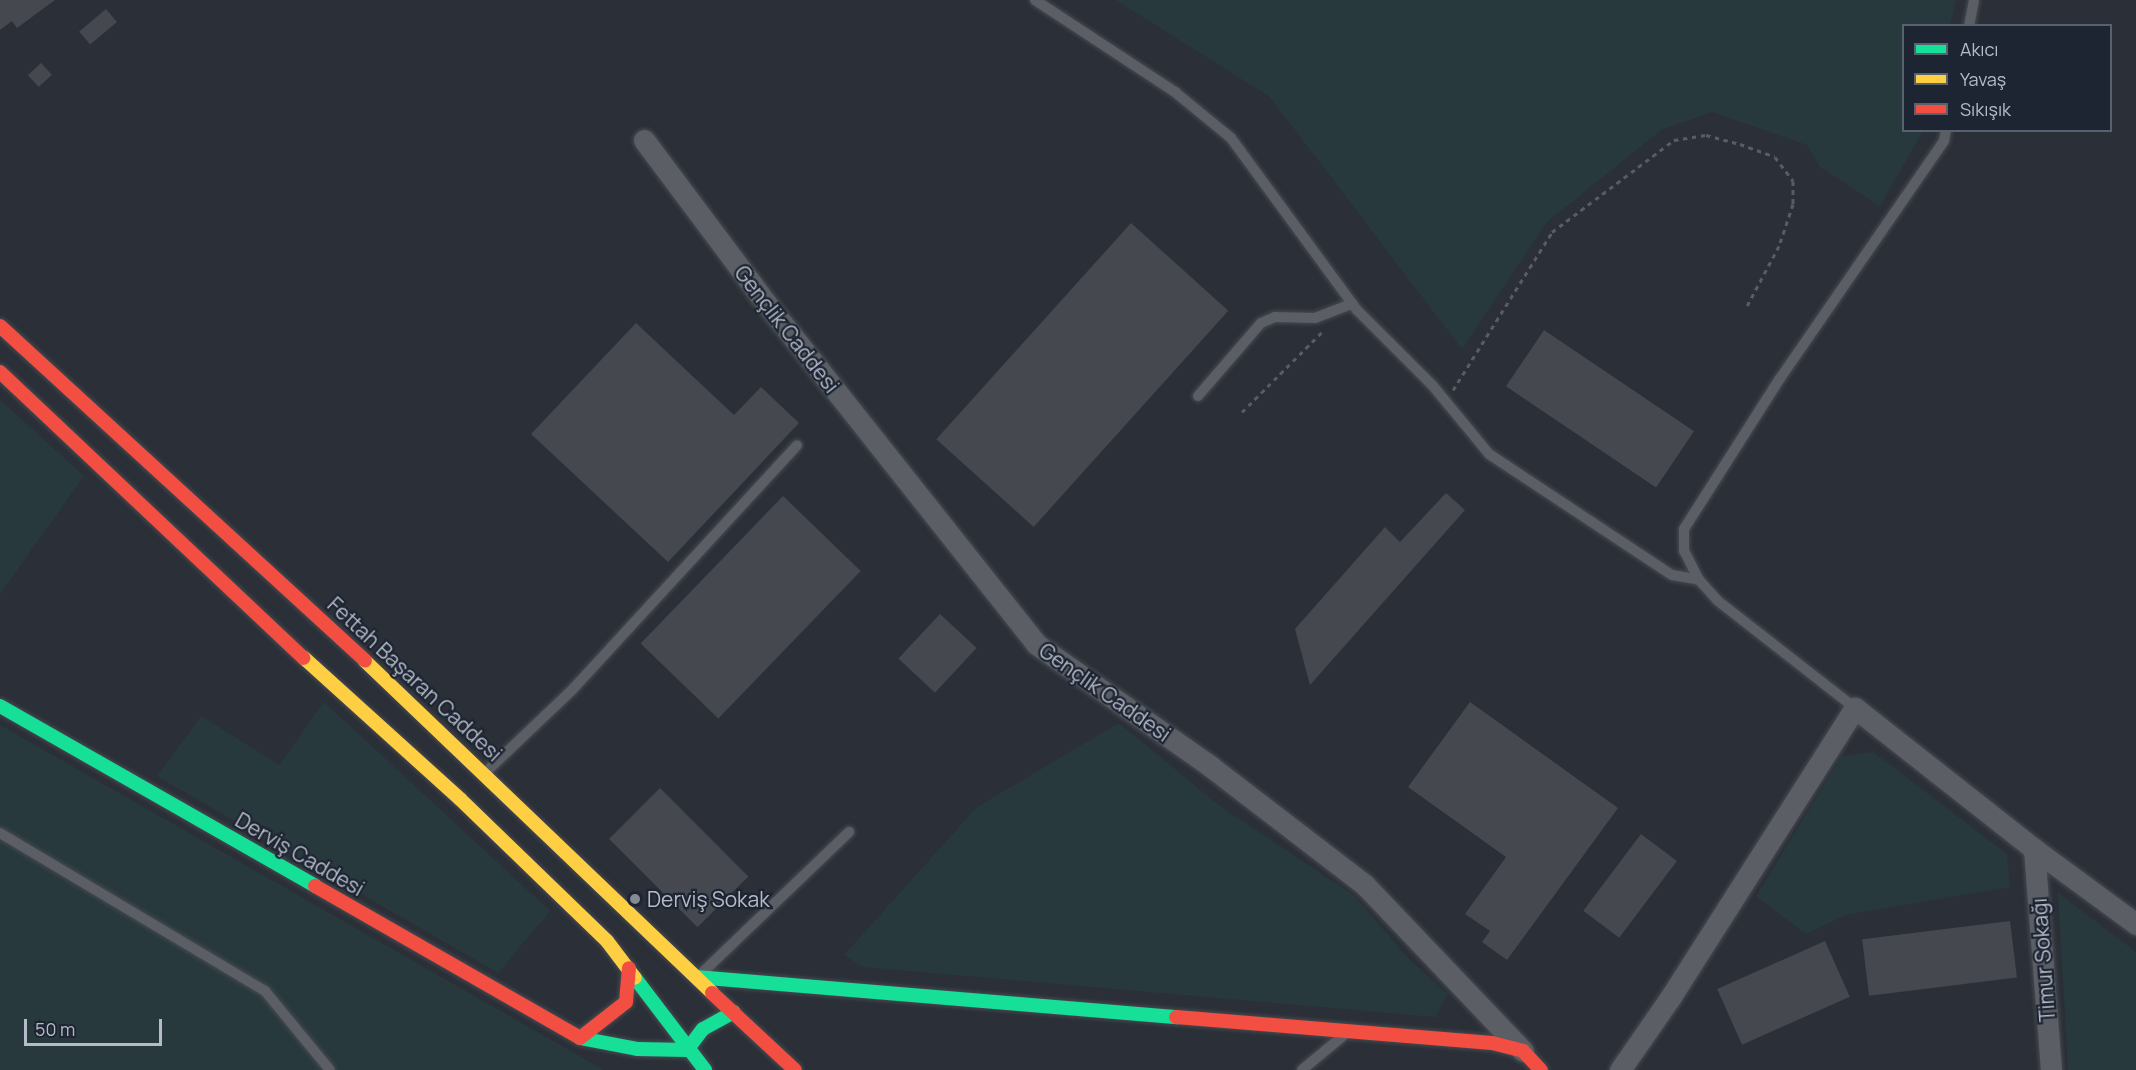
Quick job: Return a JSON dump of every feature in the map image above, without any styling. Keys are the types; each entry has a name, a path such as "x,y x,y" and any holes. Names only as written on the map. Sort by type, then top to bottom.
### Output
{"main road":[{"name":"Fettah Başaran Caddesi","path":"0,326 485,772 584,873 795,1070"},
{"path":"0,372 206,570 460,799 607,941 687,1050 705,1070"},
{"name":"Derviş Caddesi","path":"0,706 580,1038 609,1057"},
{"path":"580,1038 626,1002 629,968"},
{"path":"697,978 1492,1043 1523,1051"},
{"path":"687,1050 703,1029 734,1012"},
{"path":"580,1038 638,1049 687,1050"},
{"name":"Gençlik Caddesi","path":"1523,1051 1540,1070"}],"street":[{"name":"Gençlik Caddesi","path":"644,140 759,294 1036,644 1210,766 1365,885 1523,1051"},
{"path":"1620,1070 1670,998 1855,708 2034,849 2136,924"},
{"name":"Timur Sokağı","path":"2034,849 2051,1070"}],"lane":[{"path":"1035,0 1175,92 1231,138 1352,304 1446,401 1489,454 1672,575 1699,580"},
{"path":"1969,24 1974,0"},
{"path":"1855,708 1718,601 1699,580 1684,551 1684,528 1779,380 1944,141 1946,132"},
{"path":"1198,396 1261,323 1275,317 1315,318 1352,304"},
{"path":"485,772 573,689 797,446"},
{"path":"697,978 849,832"},
{"path":"0,833 265,990 330,1070"},
{"path":"1302,1070 1349,1031"}],"path":[{"path":"1446,401 1552,232 1674,140 1706,135 1740,144 1775,157 1792,181 1793,204 1779,246 1747,306"},
{"path":"1242,412 1329,326"}],"shaded area":[{"path":"1116,0 1956,0 1950,24 1902,24 1902,132 1922,132 1880,206 1820,167 1807,145 1712,112 1661,130 1547,222 1462,349 1270,97"},
{"path":"0,400 84,476 0,594"},
{"path":"324,702 550,911 498,973 157,776 201,716 279,765"},
{"path":"1119,723 1221,807 1355,896 1408,958 1448,994 1435,1017 863,967 844,955 977,807"},
{"path":"0,725 604,1070 0,1070"},
{"path":"1873,752 2007,854 2010,887 1845,915 1806,934 1756,896 1842,756"},
{"path":"2058,893 2136,952 2136,1070 2068,1070"}],"building":[{"path":"0,0 55,0 17,28 12,21 0,30"},
{"path":"106,9 117,22 90,45 79,31"},
{"path":"41,63 52,75 39,87 28,75"},
{"path":"1131,223 1228,311 1034,527 936,439"},
{"path":"636,323 734,415 761,387 799,423 668,562 531,434"},
{"path":"1544,330 1694,431 1656,488 1506,386"},
{"path":"1446,493 1465,510 1310,685 1295,629 1385,527 1400,542"},
{"path":"783,496 861,571 718,718 641,643"},
{"path":"940,614 977,648 935,693 898,659"},
{"path":"1470,702 1618,808 1507,960 1482,942 1490,931 1465,914 1506,857 1408,787"},
{"path":"660,788 748,876 697,927 609,839"},
{"path":"1641,834 1677,861 1619,938 1583,911"},
{"path":"2010,921 2017,978 1869,996 1862,939"},
{"path":"1825,941 1850,997 1742,1045 1717,989"}],"traffic: fast":[{"path":"0,706 315,886"},
{"path":"697,977 1176,1017"},
{"path":"635,978 705,1070"},
{"path":"580,1038 637,1049 687,1050 703,1029 734,1012"}],"traffic: slow":[{"path":"304,658 460,799 607,941 635,978"},
{"path":"365,661 712,993"}],"traffic: jam":[{"path":"0,326 365,661"},
{"path":"0,372 304,658"},
{"path":"315,886 580,1038"},
{"path":"580,1038 626,1002 629,968"},
{"path":"712,993 795,1070"},
{"path":"1176,1017 1492,1043 1523,1051 1541,1070"}],"place":[{"name":"Derviş Sokak","path":"635,899"}]}
